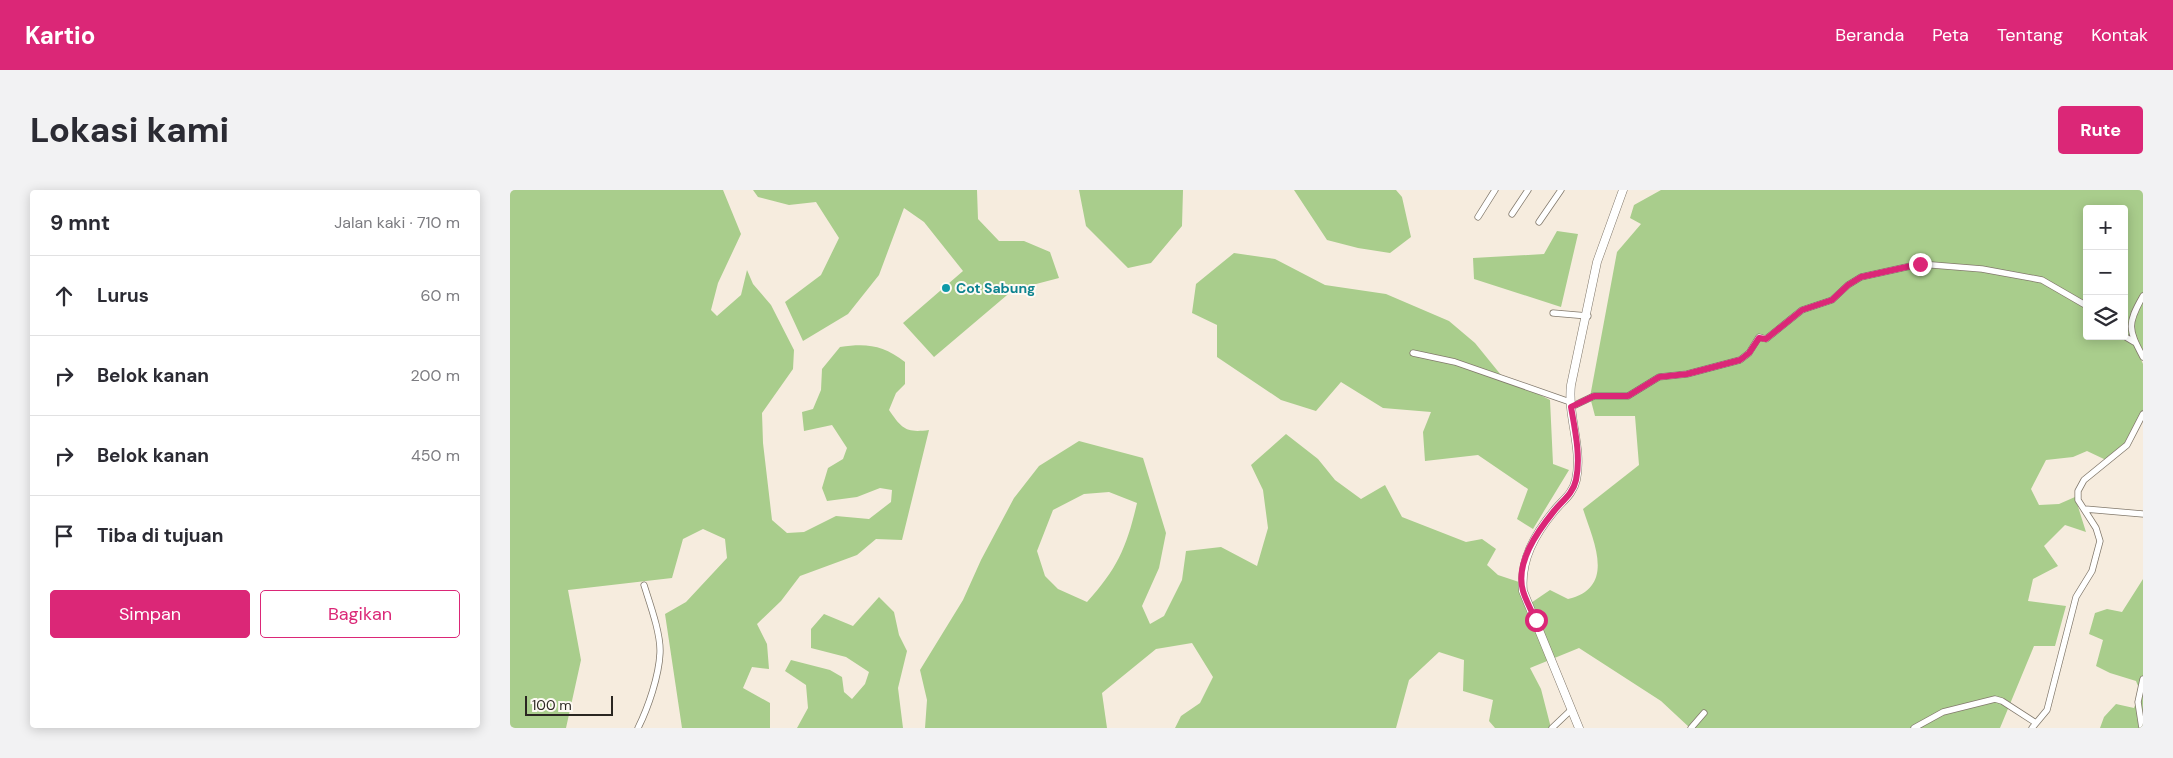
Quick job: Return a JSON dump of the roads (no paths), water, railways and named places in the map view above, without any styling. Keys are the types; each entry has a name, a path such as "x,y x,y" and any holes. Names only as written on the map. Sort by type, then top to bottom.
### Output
{"street":[{"path":"1478,217 1495,190"},
{"path":"1512,214 1528,190"},
{"path":"1539,222 1560,190"},
{"path":"1579,728 1523,591 1522,570 1534,540 1555,510 1567,497 1576,480 1576,447 1571,405 1571,384 1588,316 1602,246 1623,190"},
{"path":"1414,353 1455,362 1571,405 1594,396 1628,396 1659,377 1687,374 1740,360 1749,353 1759,338 1766,339 1802,310 1832,300 1848,285 1861,277 1920,264 1982,269 2042,280 2083,304"},
{"path":"2143,296 2133,313 2130,324 2130,332 2143,357"},
{"path":"1553,313 1588,316"},
{"path":"2128,338 2134,342"},
{"path":"1914,728 1943,712 1995,699 2007,704 2034,726 2047,710 2076,597 2092,571 2100,541 2098,532 2078,500 2080,485 2126,445 2133,437 2143,414"},
{"path":"2084,509 2143,514"},
{"path":"638,728 651,696 660,652 652,610 644,585"},
{"path":"2142,728 2138,702 2143,679"},
{"path":"1552,728 1571,710"},
{"path":"1691,728 1704,713"}],"place":[{"name":"Cot Sabung","path":"946,288"}]}
